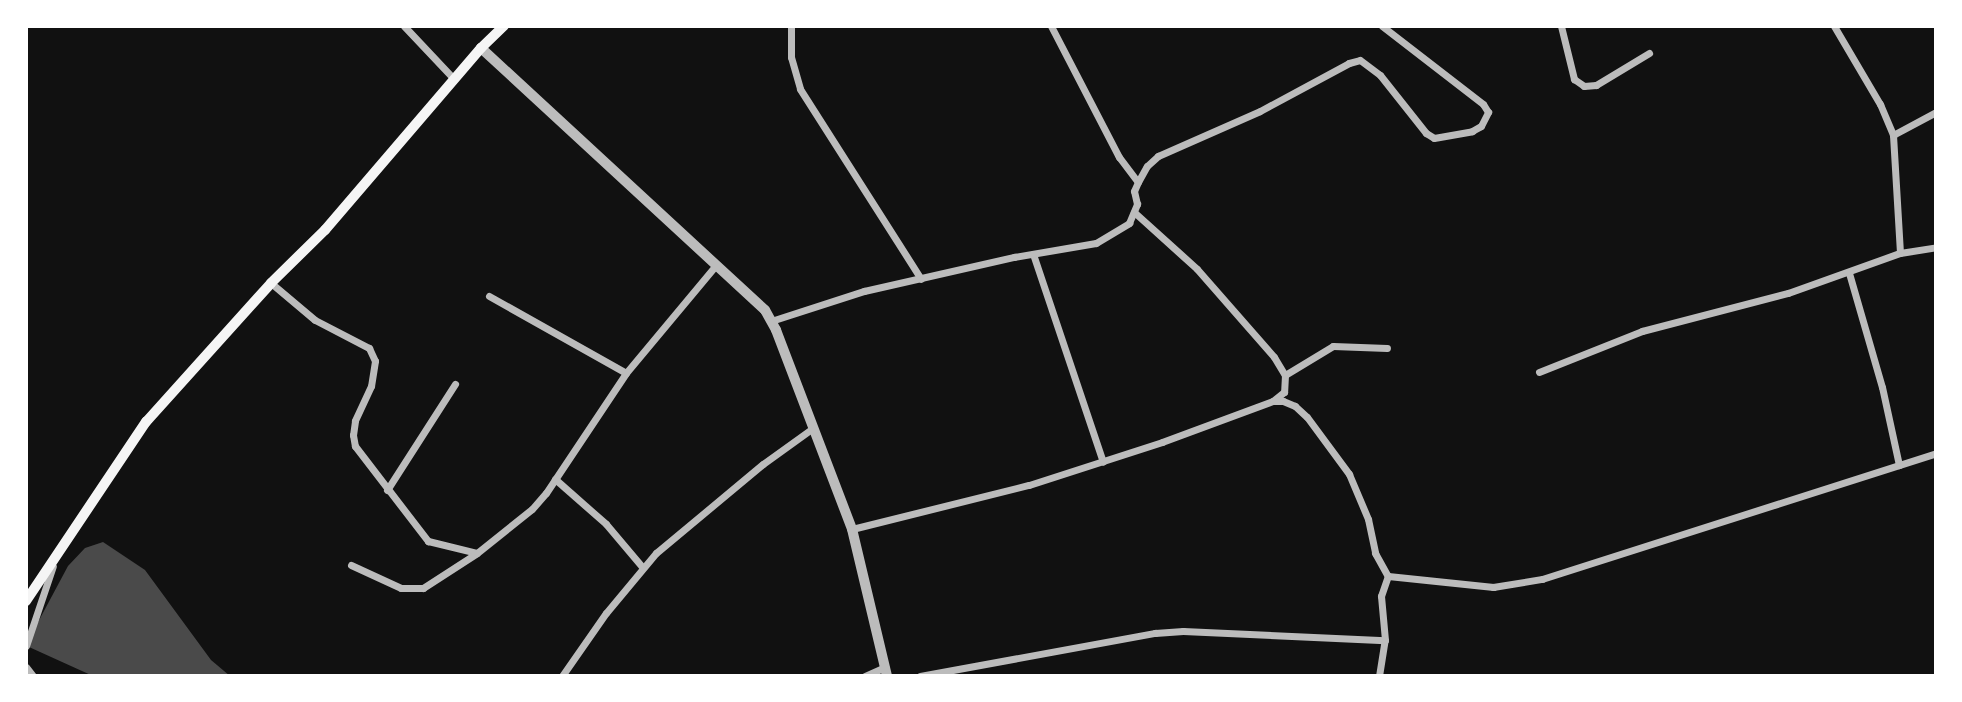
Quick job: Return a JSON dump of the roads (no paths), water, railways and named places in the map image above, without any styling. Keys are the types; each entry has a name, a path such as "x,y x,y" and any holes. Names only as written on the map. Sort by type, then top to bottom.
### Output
{"main road":[{"path":"26,601 146,422 271,283 324,230 481,48 504,26"}],"street":[{"path":"404,26 454,79"},
{"path":"791,26 792,57 800,89 921,279"},
{"path":"1051,26 1119,157 1138,182"},
{"path":"771,321 864,291 1096,243 1129,223 1134,212 1138,182 1147,166 1158,156 1260,111 1349,63 1360,60 1380,75 1426,133 1434,138 1472,131 1481,125 1488,112 1483,104 1382,26"},
{"path":"1561,26 1574,79 1584,86 1596,85 1648,53"},
{"path":"1834,26 1880,104 1893,135 1900,253"},
{"path":"481,48 765,310 852,529 886,671 865,676"},
{"path":"1893,135 1936,112"},
{"path":"852,529 1029,485 1103,462 1273,401 1284,392 1286,375 1273,357 1198,269 1134,212"},
{"path":"1539,372 1642,331 1788,293 1900,253 1936,247"},
{"path":"1033,254 1103,462"},
{"path":"351,565 401,588 415,590 477,553 532,509 626,373 716,265"},
{"path":"1849,273 1882,387 1899,465"},
{"path":"271,283 315,320 362,343 373,354 375,361 371,386 353,435 355,446 428,541 477,553"},
{"path":"489,296 626,373"},
{"path":"1286,375 1334,346 1387,348"},
{"path":"387,490 456,384"},
{"path":"1273,401 1283,401 1296,406 1349,474 1368,519 1375,553 1388,576 1381,596 1385,640 1379,676"},
{"path":"562,676 643,568 718,501 813,428"},
{"path":"1388,576 1473,587 1531,581 1936,453"},
{"path":"555,479 606,524 643,568"},
{"path":"26,646 56,556"},
{"path":"920,676 1155,633 1183,631 1385,640"},
{"path":"26,667 33,676"}]}
